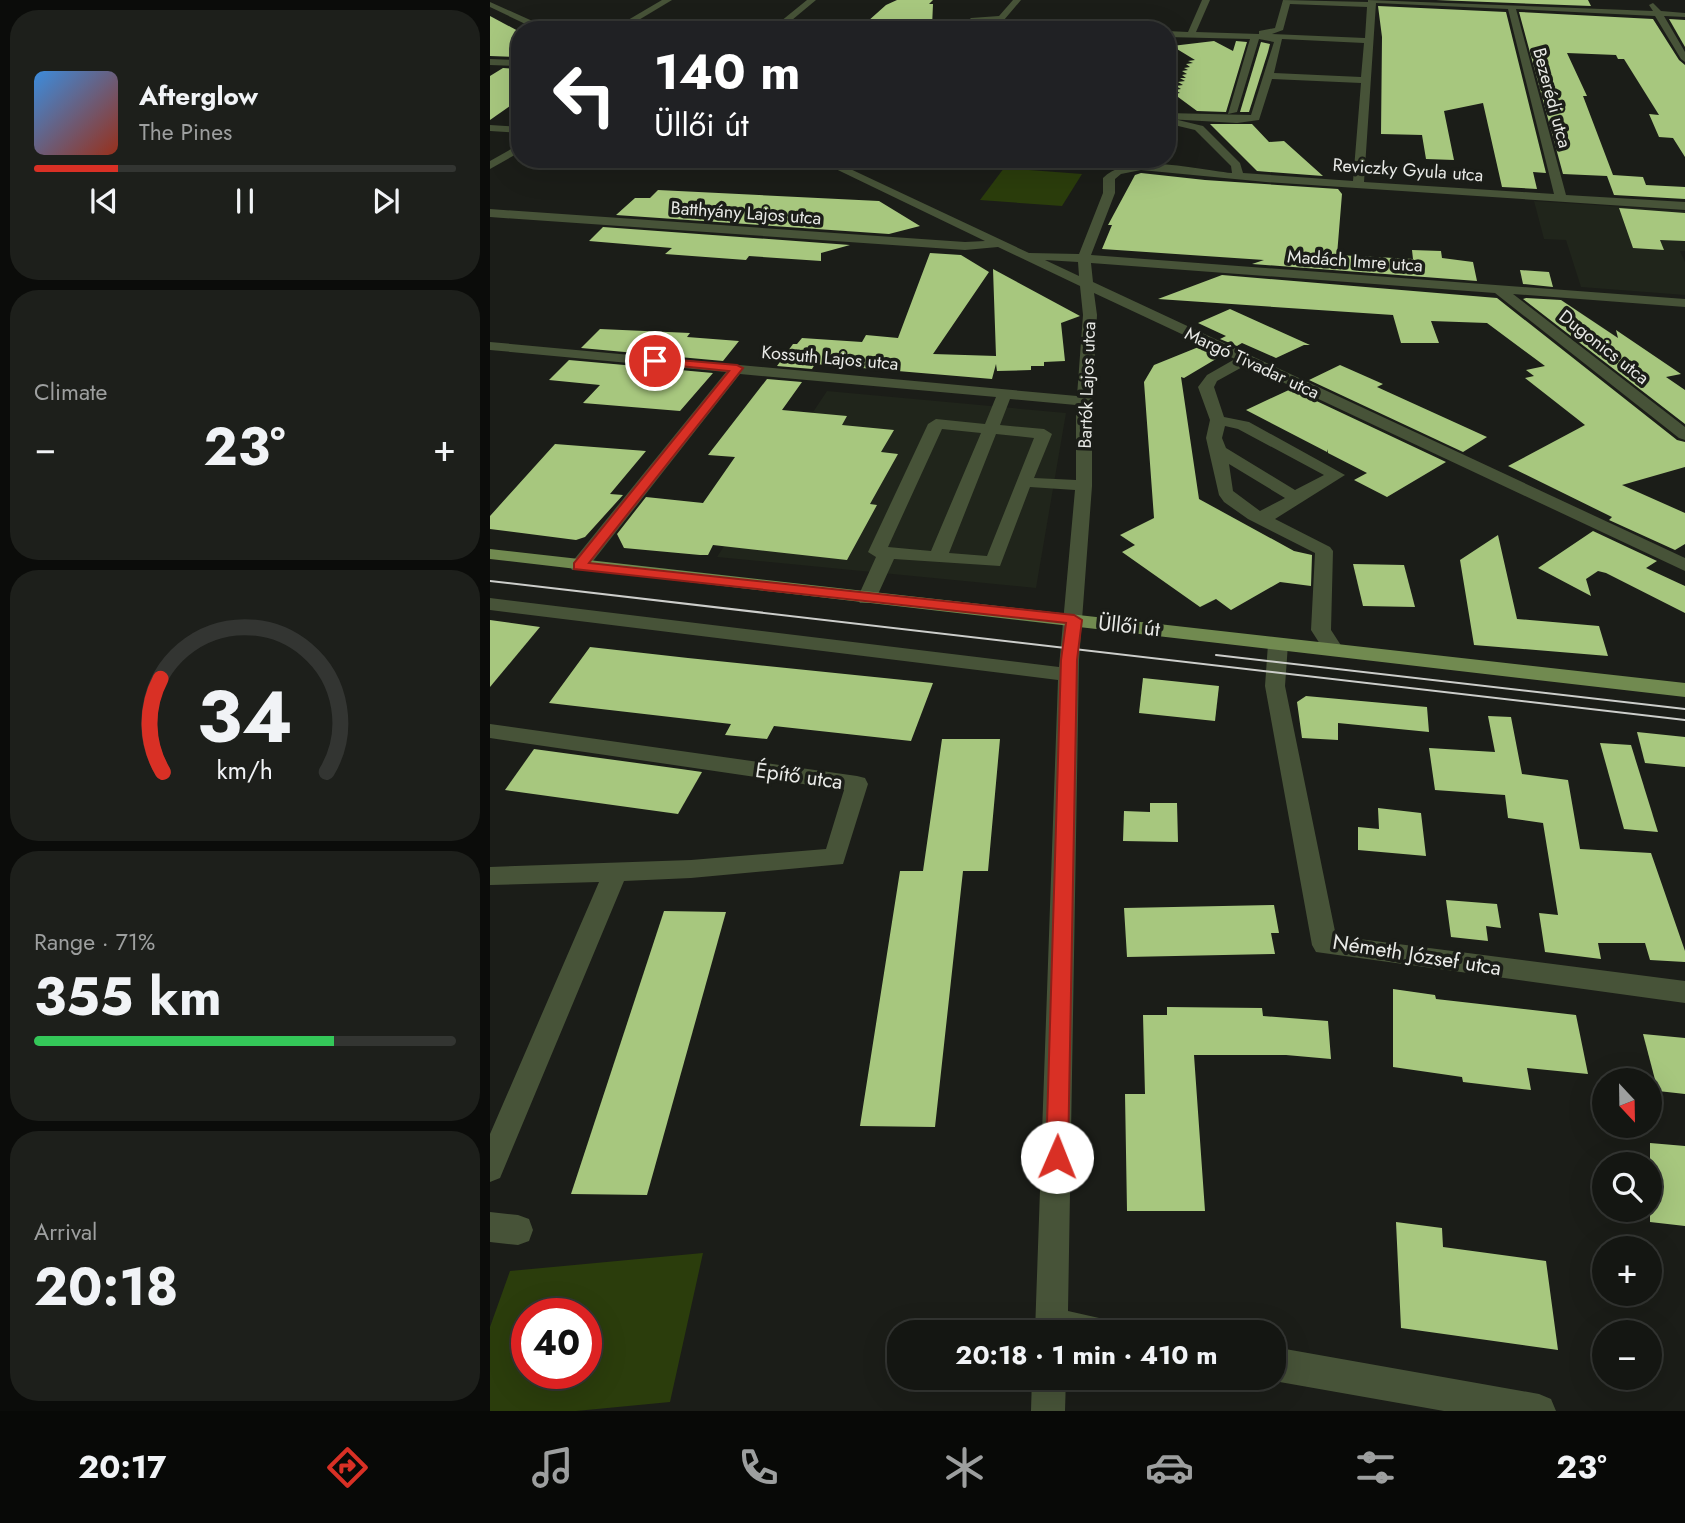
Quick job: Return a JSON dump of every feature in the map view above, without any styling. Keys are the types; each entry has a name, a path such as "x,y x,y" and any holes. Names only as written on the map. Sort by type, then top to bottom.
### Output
{"main road":[{"name":"Üllői út","path":"490,554 1685,690"}],"street":[{"path":"634,21 668,0"},
{"path":"785,21 812,0"},
{"path":"970,21 1001,18 1017,0"},
{"path":"1192,31 1206,0"},
{"path":"1650,0 1685,59"},
{"path":"1176,33 1274,32 1279,30 1287,1 1511,6 1685,15"},
{"path":"1357,184 1372,2"},
{"path":"490,4 526,21"},
{"name":"Bezerédi utca","path":"1511,6 1561,198"},
{"path":"1176,117 1237,120 1255,118 1279,41 1192,31"},
{"path":"1192,31 1369,41"},
{"path":"1232,112 1255,37"},
{"path":"490,62 511,63"},
{"path":"1269,76 1367,80"},
{"path":"1176,123 1199,128 1236,166 1238,176"},
{"path":"490,128 511,129"},
{"path":"490,166 511,153"},
{"name":"Margó Tivadar utca","path":"839,168 1685,565"},
{"name":"Bartók Lajos utca","path":"1051,1320 1069,675 1084,486 1084,401 1090,315 1084,257 1109,193 1109,178 1124,168"},
{"name":"Reviczky Gyula utca","path":"1140,168 1685,206"},
{"name":"Batthyány Lajos utca","path":"490,213 965,246 999,243"},
{"name":"Madách Imre utca","path":"1022,254 1685,303"},
{"name":"Dugonics utca","path":"1498,289 1685,435"},
{"name":"Kossuth Lajos utca","path":"490,346 1084,401"},
{"path":"1244,360 1212,378 1206,387 1218,420 1214,438 1222,452 1295,497"},
{"path":"579,566 737,368"},
{"path":"938,557 1005,393"},
{"path":"1218,420 1243,425 1337,475 1295,497 1289,505 1264,519"},
{"path":"936,425 991,429 1044,434 994,562 877,552 936,425"},
{"path":"1222,452 1221,471 1226,495 1251,514 1324,551 1321,630 1334,650"},
{"path":"1024,482 1084,486"},
{"path":"867,599 887,553"},
{"path":"490,604 1069,675"},
{"name":"Németh József utca","path":"1278,644 1275,686 1325,945 1685,992"},
{"name":"Építő utca","path":"490,732 857,784 835,857 691,869 490,876"},
{"path":"490,1168 616,871"},
{"path":"1286,1366 1539,1411"},
{"path":"1048,1411 1049,1390"}],"shaded area":[{"path":"1534,201 1685,211 1685,251 1680,251 1685,262 1685,295 1581,287 1566,240 1544,239"},
{"path":"827,391 1066,413 1036,588 717,557"}],"green space":[{"path":"1004,168 1082,174 1062,206 980,200"},
{"path":"703,1253 670,1402 576,1411 490,1411 490,1327 510,1271"}],"building":[{"path":"897,0 933,0 929,4 933,4 932,21 868,21 886,5"},
{"path":"1436,0 1588,0 1591,6"},
{"path":"1378,6 1506,12 1546,173 1533,172 1537,189 1502,187 1483,103 1444,111 1454,160 1426,159 1422,135 1381,134 1382,37"},
{"path":"1519,12 1653,19 1685,65 1685,157 1673,138 1659,137 1649,114 1659,115 1624,59 1618,59 1616,55 1567,53 1587,96 1583,96 1613,175 1643,177 1646,185 1685,187 1685,199 1614,195 1607,176 1563,174"},
{"path":"490,16 511,27 511,57 490,56"},
{"path":"1669,19 1685,20 1685,47"},
{"path":"1214,41 1233,51 1236,41 1247,42 1226,112 1197,111 1176,95 1180,93 1176,90 1181,89 1176,86 1183,85 1178,82 1185,81 1180,78 1186,78 1182,75 1187,74 1182,71 1190,67 1186,64 1193,63 1188,61 1195,60 1176,48 1176,46"},
{"path":"1261,42 1270,44 1268,52 1249,112 1240,112"},
{"path":"503,68 511,68 511,105 490,120 490,76"},
{"path":"1210,124 1252,124 1269,142 1284,141 1323,176 1257,171"},
{"path":"1141,173 1338,189 1342,194 1337,255 1413,259 1412,250 1441,251 1442,258 1473,262 1477,281 1252,264 1264,260 1102,249 1112,225 1108,225 1135,175"},
{"path":"658,190 879,201 920,226 889,234 616,215 635,198 650,198"},
{"path":"1619,208 1685,213 1685,241 1660,240 1664,250 1633,248"},
{"path":"603,227 850,245 821,253 821,261 749,256 746,260 665,254 672,248 589,241"},
{"path":"930,253 961,255 989,272 933,354 996,356 993,269 1080,316 1061,323 1065,361 1044,362 1044,366 1031,366 1031,370 997,371 996,364 992,379 815,364 812,369 777,366 793,344 797,344 802,338 862,342 866,335 898,338"},
{"path":"1520,270 1549,272 1553,287 1523,284"},
{"path":"1222,275 1497,298 1677,440 1685,442 1685,467 1622,485 1685,513 1685,544 1675,550 1609,520 1612,517 1508,466 1585,425 1525,378 1534,376 1526,370 1545,366 1487,323 1431,321 1439,343 1401,343 1393,315 1158,299"},
{"path":"1523,299 1561,300 1618,338 1616,330 1681,374 1666,377 1685,390 1685,424"},
{"path":"1230,309 1310,345 1304,345 1276,358 1242,343 1237,346 1220,339 1226,336 1198,323"},
{"path":"600,329 690,333 687,337 739,341 723,361 581,348"},
{"path":"1201,346 1221,356 1184,378 1181,377 1199,499 1294,551 1312,555 1311,586 1280,582 1231,610 1216,599 1200,607 1122,552 1135,545 1120,535 1154,518 1144,382 1154,365"},
{"path":"569,360 713,373 680,411 583,403 600,385 549,380"},
{"path":"1340,365 1383,384 1377,387 1487,437 1463,452 1309,380"},
{"path":"767,379 802,382 782,410 847,416 842,425 894,430 881,452 898,454 870,504 877,505 847,560 713,545 708,555 624,548 617,534 646,497 703,503 735,457 708,455"},
{"path":"1291,389 1446,462 1387,497 1354,480 1367,473 1328,453 1327,449 1327,452 1246,410"},
{"path":"555,444 646,451 610,494 623,495 585,537 576,540 490,529 490,516"},
{"path":"1593,531 1657,561 1646,568 1685,586 1685,613 1606,573 1598,571 1586,579 1591,596 1538,568"},
{"path":"1498,535 1517,619 1599,626 1608,656 1474,645 1460,560"},
{"path":"1353,564 1404,565 1415,607 1363,606"},
{"path":"490,620 540,627 490,687"},
{"path":"590,647 933,683 911,741 774,726 767,739 725,735 731,724 549,703"},
{"path":"1143,678 1219,686 1215,721 1139,713"},
{"path":"1306,696 1427,707 1429,732 1338,723 1338,740 1302,738 1297,702"},
{"path":"1488,716 1511,717 1522,774 1568,780 1580,849 1651,853 1685,951 1685,962 1650,960 1645,943 1598,943 1601,959 1545,952 1539,913 1558,915 1543,823 1508,818 1505,795 1435,790 1429,748 1495,752"},
{"path":"1637,732 1685,737 1685,767 1645,763"},
{"path":"942,739 1000,739 988,871 963,871 935,1127 860,1126 900,871 923,871"},
{"path":"1600,743 1631,745 1658,832 1624,829"},
{"path":"534,749 702,772 678,814 505,790"},
{"path":"1150,803 1177,803 1178,842 1123,841 1124,811 1150,812"},
{"path":"1378,808 1421,813 1426,856 1358,850 1358,827 1379,829"},
{"path":"1446,900 1497,904 1501,928 1486,926 1488,941 1451,937"},
{"path":"1274,905 1279,933 1271,933 1275,954 1127,957 1124,908"},
{"path":"664,911 726,912 647,1195 571,1194"},
{"path":"1393,989 1435,995 1436,999 1576,1015 1588,1074 1527,1068 1531,1090 1463,1082 1462,1077 1393,1067"},
{"path":"1167,1007 1262,1008 1263,1016 1328,1021 1331,1059 1286,1055 1194,1055 1205,1211 1127,1211 1125,1094 1145,1094 1143,1015 1167,1015"},
{"path":"1643,1034 1685,1038 1685,1094 1662,1091 1662,1068 1652,1068"},
{"path":"1650,1143 1685,1146 1685,1226 1650,1222 1662,1222 1662,1152 1650,1152"},
{"path":"1396,1222 1442,1228 1443,1247 1546,1261 1558,1350 1401,1328"}],"tram line":[{"path":"490,581 1685,720"},
{"path":"1216,655 1685,709"}],"route":[{"path":"655,361 737,368 579,566 1074,620 1069,660 1057,1157"}]}
